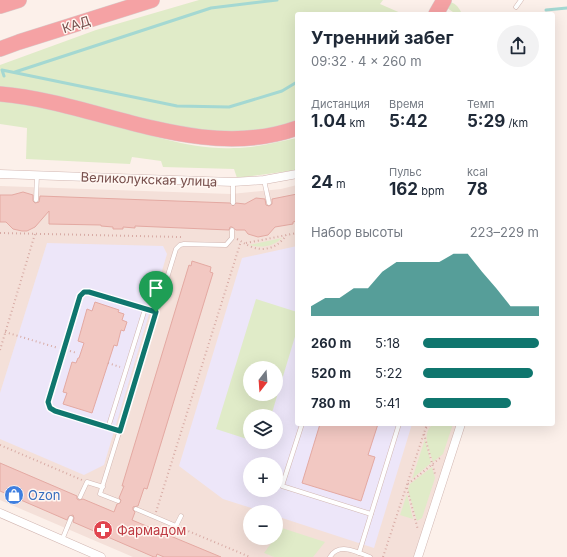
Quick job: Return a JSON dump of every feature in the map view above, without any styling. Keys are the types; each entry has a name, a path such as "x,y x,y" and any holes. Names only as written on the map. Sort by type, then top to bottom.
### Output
{"highway":[{"path":"0,6 18,0"},
{"name":"КАД","path":"0,49 152,0"},
{"path":"437,12 444,0"},
{"path":"0,94 27,97 172,133 212,138 261,137 295,128"}],"street":[{"name":"Великолукская улица","path":"0,174 233,182 264,180 295,174"},
{"path":"418,557 460,426"},
{"path":"0,513 62,540 91,555 101,557"}],"lane":[{"path":"516,7 521,0"},
{"path":"36,200 38,175"},
{"path":"264,180 269,203"},
{"path":"233,182 233,203"},
{"path":"118,501 100,494 156,312 178,247 184,244 226,244 232,238 232,230"},
{"path":"120,431 55,411 50,408 48,402 80,296 84,292 89,292 156,312"},
{"path":"108,428 145,308"},
{"path":"301,426 282,486 371,514"},
{"path":"359,553 398,426"},
{"path":"80,497 87,482 103,487"},
{"path":"136,509 176,526 181,516"},
{"path":"62,540 71,518"},
{"path":"330,557 332,553 342,548 370,557"}],"path":[{"path":"286,235 283,241 276,246 264,249 251,247 246,243 286,235 295,233"},
{"path":"0,234 185,237"},
{"path":"0,350 35,234"},
{"path":"154,517 241,241"},
{"path":"6,332 77,353"},
{"path":"383,557 426,426"},
{"path":"425,429 429,426"},
{"path":"424,433 436,478"},
{"path":"0,445 87,482"},
{"path":"407,486 444,455"},
{"path":"407,486 418,533"},
{"path":"176,526 250,557"}],"shaded area":[{"path":"0,186 231,194 281,189 295,186 295,426 456,426 415,557 133,557 0,500"},
{"path":"47,243 163,246 167,254 104,465 84,475 0,439 0,393"},
{"path":"295,246 295,426 411,426 374,548 283,518 283,505 243,505 223,499 179,466 242,258"}],"green space":[{"path":"199,0 383,0 380,4 398,12 295,12 295,124 270,130 213,134 0,89 0,65 96,30"},
{"path":"435,0 451,2 457,6 461,12 453,12"},
{"path":"0,101 94,119 186,144 218,148 242,148 295,138 295,170 237,178 234,169 163,167 161,161 132,157 130,164 26,159 27,128 0,124"},
{"path":"282,238 267,246 249,245"},
{"path":"256,299 295,311 295,337 283,376 283,361 243,361 243,401 276,401 273,409 243,409 243,438 216,429"},
{"path":"431,426 452,426 443,454 433,462 427,442 427,432"},
{"path":"425,439 431,463 412,479"},
{"path":"432,467 435,478 422,518 417,521 408,490 410,484"},
{"path":"407,494 413,519 400,515"},
{"path":"283,528 325,542 313,557 274,557 264,553 270,545 283,545"}],"building":[{"path":"23,192 33,195 33,201 35,203 39,202 40,196 230,203 233,206 236,203 245,204 256,198 265,199 266,205 269,206 272,204 272,199 295,194 295,222 293,222 293,224 275,227 268,235 258,237 248,234 245,230 236,230 232,227 230,227 229,230 135,226 135,228 123,227 123,229 113,229 113,227 101,225 49,224 49,211 35,227 27,231 22,231 13,229 6,222 0,222 0,195 12,195"},
{"path":"192,261 211,267 210,272 213,273 147,489 144,488 138,506 133,507 135,512 132,520 221,557 164,557 157,554 156,557 154,557 73,522 73,515 69,516 67,520 0,491 0,463 77,496 77,499 79,500 83,499 114,512 117,504 120,503 121,500 119,498 124,486 122,486 189,265 191,266"},
{"path":"95,302 119,310 118,312 124,314 122,320 127,322 124,331 121,330 117,346 114,345 92,413 63,404 67,393 63,392 72,362 76,363 84,343 78,341 87,309 92,311"},
{"path":"319,426 377,426 368,455 375,457 361,501 302,483"}],"waterway":[{"path":"15,72 211,8 277,0"},
{"path":"546,10 567,8"},
{"path":"4,76 2,70 177,106 229,107 282,91 295,83"}],"place":[{"name":"Ozon","path":"14,495"},
{"name":"Фармадом","path":"103,530"}],"route":[{"path":"84,292 89,292 156,312 120,431 55,411 50,408 48,402 80,296 84,292"}]}
